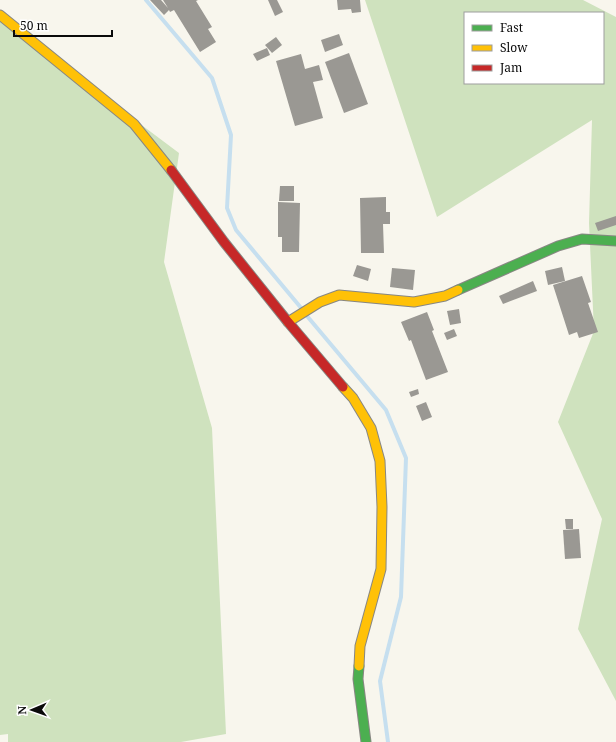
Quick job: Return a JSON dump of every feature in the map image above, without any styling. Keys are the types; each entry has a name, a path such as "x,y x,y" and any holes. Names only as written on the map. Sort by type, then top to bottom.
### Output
{"street":[{"path":"0,15 134,124 176,176 224,242 288,322 353,398 371,428 380,461 382,507 381,569 360,646 358,679 366,742"},
{"path":"288,322 320,302 339,295 414,302 445,296 558,246 582,239 616,241"}],"green space":[{"path":"365,0 583,0 616,17 616,701 578,629 602,519 558,422 594,331 589,223 592,120 437,217"},
{"path":"0,19 179,153 164,262 212,428 226,734 181,742 8,742 8,734 0,735"}],"building":[{"path":"150,0 161,0 168,8 163,0 198,0 196,1 212,27 208,29 216,42 200,52 174,10 170,12 169,10 164,15"},
{"path":"268,0 277,0 283,12 275,16"},
{"path":"337,0 360,0 361,12 352,13 351,9 338,10"},
{"path":"339,34 343,45 325,52 321,40"},
{"path":"276,37 282,45 272,53 265,45"},
{"path":"267,48 270,55 257,61 253,54"},
{"path":"349,53 368,104 344,113 325,62"},
{"path":"301,54 305,69 319,65 323,80 313,82 323,118 295,126 276,61"},
{"path":"280,186 294,186 294,201 279,201"},
{"path":"386,197 386,212 390,212 390,224 383,224 384,253 361,253 360,198"},
{"path":"278,202 300,203 299,252 282,252 282,237 278,237"},
{"path":"616,216 616,225 598,231 595,223"},
{"path":"357,265 371,269 368,281 353,276"},
{"path":"562,267 565,281 548,285 545,271"},
{"path":"392,268 415,270 413,290 390,287"},
{"path":"582,276 591,302 588,303 598,332 579,338 577,332 569,335 553,285"},
{"path":"533,281 537,291 503,304 499,296"},
{"path":"459,309 461,323 450,325 447,311"},
{"path":"427,312 434,330 432,331 448,372 426,380 411,340 409,341 401,322"},
{"path":"454,329 457,336 447,340 444,333"},
{"path":"418,389 419,394 411,397 409,392"},
{"path":"426,402 432,417 422,421 416,406"},
{"path":"565,519 573,519 573,529 566,529"},
{"path":"579,529 581,558 565,559 563,530"}],"waterway":[{"path":"146,0 212,78 231,135 227,208 236,230 302,309"},
{"path":"307,316 386,410 406,458 401,597 380,681 388,742"}],"traffic: fast":[{"path":"458,290 558,246 582,239 616,241"},
{"path":"359,666 358,679 366,742"}],"traffic: slow":[{"path":"0,15 134,124 171,170"},
{"path":"288,322 320,302 339,295 414,302 445,296 458,290"},
{"path":"343,387 353,398 371,428 380,461 382,507 381,569 360,646 359,666"}],"traffic: jam":[{"path":"171,170 224,242 288,322 343,387"}]}
